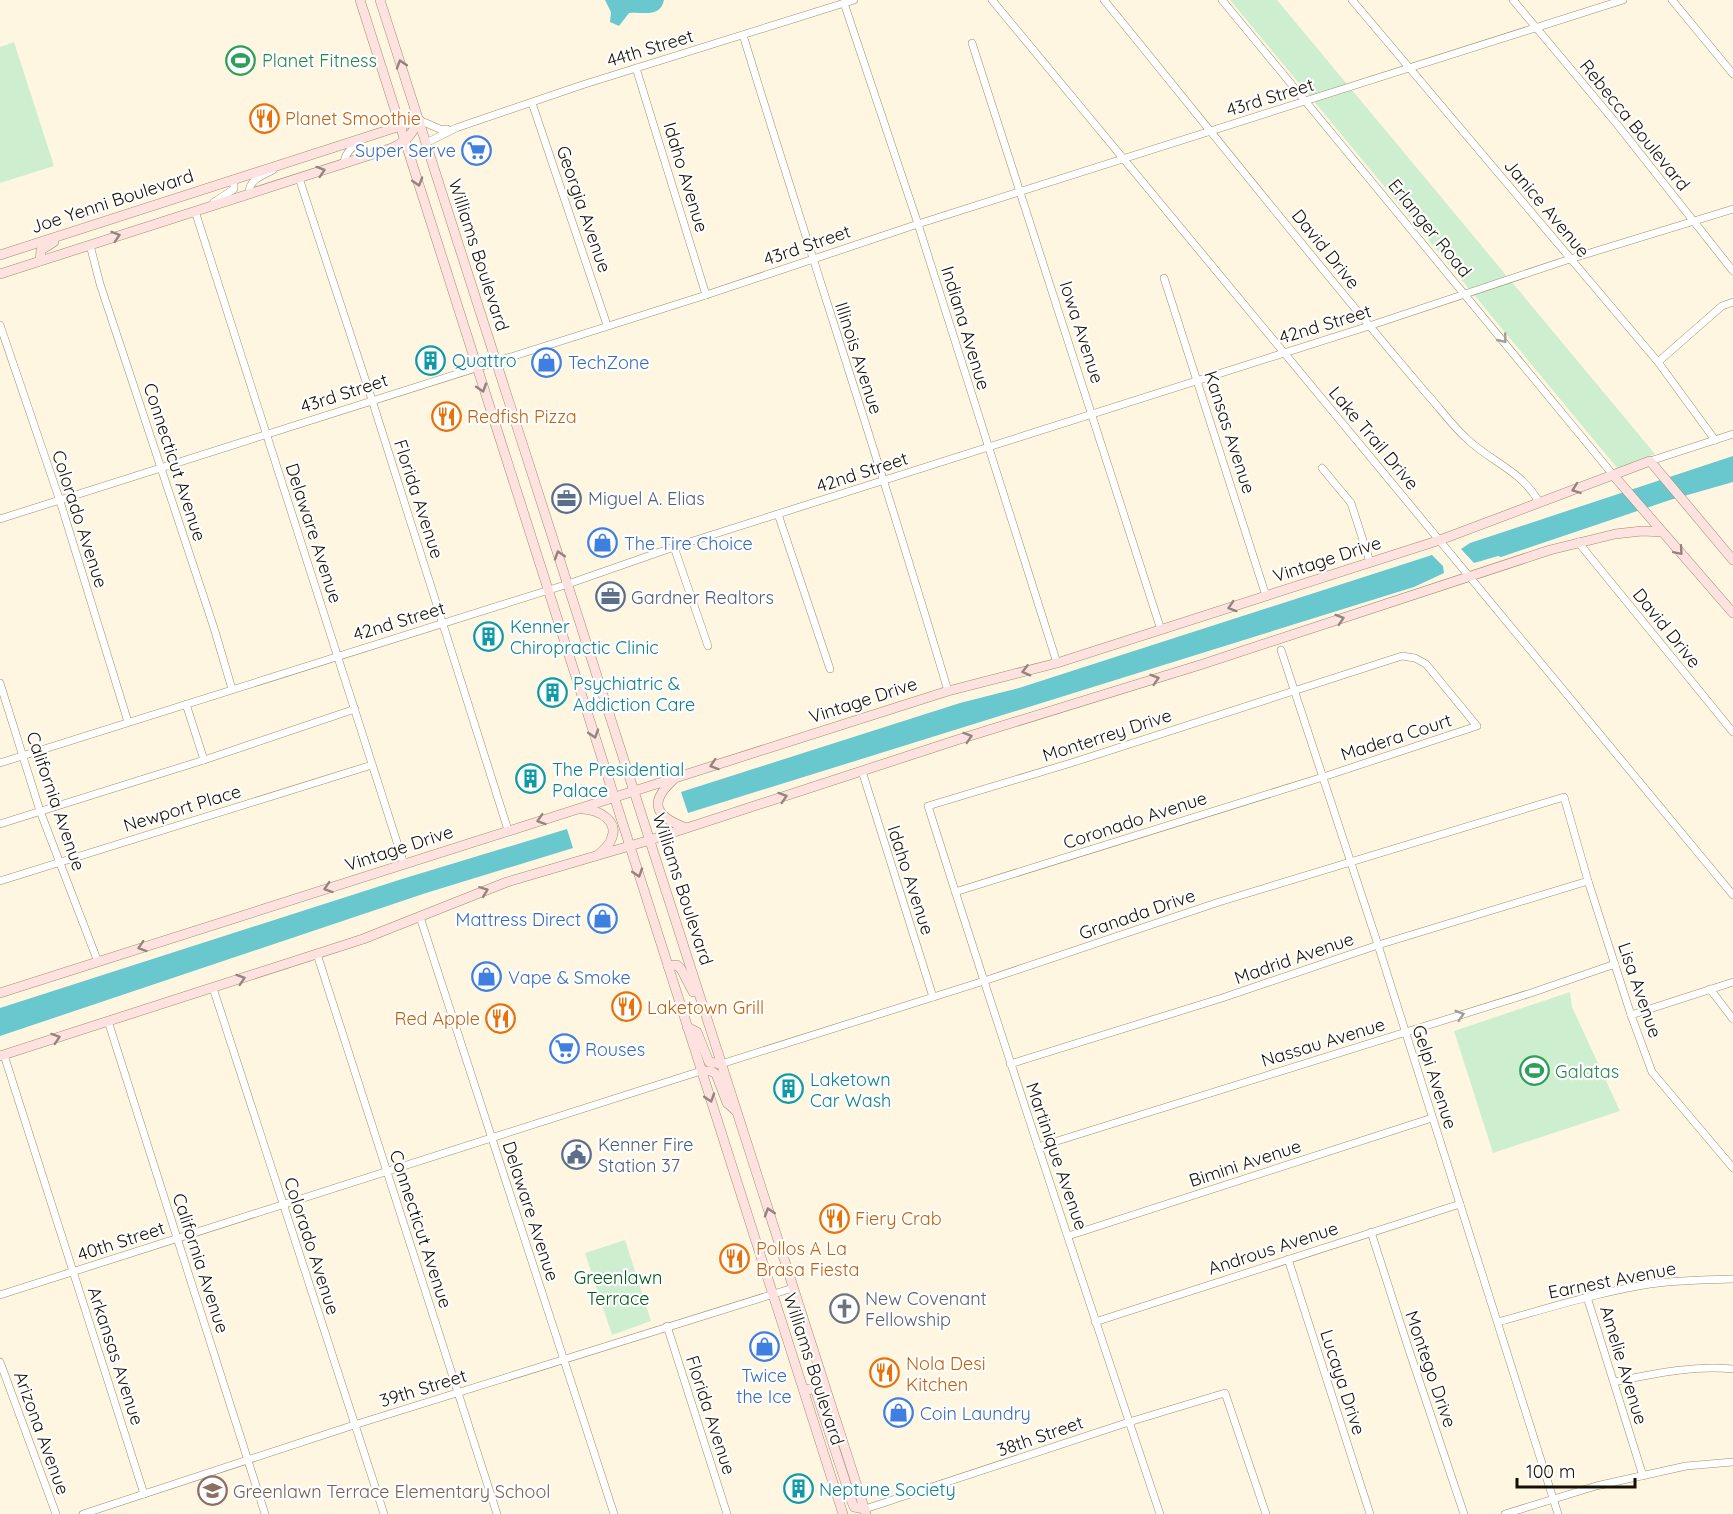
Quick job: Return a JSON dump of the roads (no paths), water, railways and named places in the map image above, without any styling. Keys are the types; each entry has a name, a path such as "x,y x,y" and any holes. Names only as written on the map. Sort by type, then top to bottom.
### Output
{"street":[{"name":"Williams Boulevard","path":"360,0 843,1514"},
{"name":"Williams Boulevard","path":"380,0 865,1512"},
{"name":"44th Street","path":"426,143 456,128 636,68 854,0"},
{"name":"Lake Trail Drive","path":"992,0 1733,895"},
{"name":"David Drive","path":"1104,0 1369,326 1464,437 1520,478 1539,502"},
{"name":"Erlanger Road","path":"1222,0 1614,476"},
{"name":"Janice Avenue","path":"1352,0 1658,362 1714,440"},
{"name":"Rebecca Boulevard","path":"1513,0 1616,123 1733,271"},
{"name":"43rd Street","path":"0,519 1623,0"},
{"path":"1672,0 1733,74"},
{"name":"Indiana Avenue","path":"844,3 918,224 1057,663"},
{"name":"Illinois Avenue","path":"743,35 902,536 948,691"},
{"name":"Iowa Avenue","path":"972,43 1161,630"},
{"name":"Idaho Avenue","path":"636,68 706,295"},
{"name":"Georgia Avenue","path":"532,103 607,325"},
{"name":"Joe Yenni Boulevard","path":"0,255 419,120"},
{"path":"405,142 419,120"},
{"name":"44th Street","path":"419,120 442,130 456,128"},
{"path":"399,127 426,143"},
{"name":"Joe Yenni Boulevard","path":"344,164 344,158 350,150 369,136"},
{"name":"Joe Yenni Boulevard","path":"0,274 344,164 405,142"},
{"name":"Joe Yenni Boulevard","path":"249,194 249,188 256,179 288,162"},
{"name":"Florida Avenue","path":"299,178 508,830"},
{"name":"Joe Yenni Boulevard","path":"198,210 234,189 234,180"},
{"name":"Delaware Avenue","path":"198,210 404,864"},
{"name":"42nd Street","path":"0,763 568,584 674,547 1092,412 1369,326 1570,259 1733,210"},
{"path":"39,261 39,254 43,248 78,230"},
{"name":"Connecticut Avenue","path":"90,245 100,284 232,689"},
{"name":"Kansas Avenue","path":"1164,278 1266,596"},
{"path":"1658,362 1722,306 1733,302"},
{"name":"Colorado Avenue","path":"0,325 60,501 128,722"},
{"name":"Vintage Drive","path":"0,993 948,691 1057,663 1161,630 1440,540 1650,461 1733,434"},
{"path":"1650,461 1733,560"},
{"path":"1322,468 1351,503 1370,562"},
{"path":"1614,476 1733,613"},
{"path":"778,514 830,669"},
{"path":"2,1055 317,954 420,917 507,882 630,847 1578,542 1615,534 1642,531 1662,532"},
{"name":"David Drive","path":"1578,542 1733,732"},
{"path":"674,547 708,646"},
{"name":"Gelpi Avenue","path":"1281,650 1378,945 1558,1514"},
{"name":"Madera Court","path":"1295,689 1402,656 1415,658 1426,664 1477,726 1323,777"},
{"name":"California Avenue","path":"0,683 40,811 98,962"},
{"name":"Monterrey Drive","path":"928,806 1071,763 1295,689"},
{"path":"186,704 204,760"},
{"path":"0,824 204,760 354,709"},
{"name":"Newport Place","path":"0,881 372,765"},
{"name":"Idaho Avenue","path":"862,771 933,997"},
{"name":"Coronado Avenue","path":"955,892 1323,777"},
{"path":"675,778 660,796 659,810 669,822 686,828"},
{"name":"Granada Drive","path":"721,1064 984,981 1219,902 1564,797"},
{"name":"Lisa Avenue","path":"1564,797 1588,881 1631,1015 1652,1072 1733,1168"},
{"name":"Martinique Avenue","path":"928,806 1010,1064 1160,1514"},
{"path":"574,809 592,809 600,812 611,823 613,835 611,841 596,856"},
{"name":"Madrid Avenue","path":"1010,1064 1222,998 1378,945 1588,881"},
{"name":"Delaware Avenue","path":"420,917 614,1514"},
{"name":"Connecticut Avenue","path":"317,954 497,1514"},
{"name":"Nassau Avenue","path":"1038,1147 1615,964"},
{"path":"668,966 676,965 681,969 706,1018"},
{"path":"1631,1015 1733,982"},
{"name":"Colorado Avenue","path":"213,988 384,1514"},
{"path":"1710,989 1733,1019"},
{"name":"California Avenue","path":"108,1021 265,1514"},
{"path":"687,1027 697,1032 709,1062 715,1065 721,1064"},
{"name":"Arkansas Avenue","path":"2,1055 144,1494"},
{"path":"701,1071 708,1070 716,1074 727,1103 736,1111"},
{"name":"40th Street","path":"0,1295 701,1071"},
{"name":"Bimini Avenue","path":"1068,1236 1432,1118"},
{"name":"Androus Avenue","path":"1095,1322 1460,1204"},
{"name":"Montego Drive","path":"1371,1232 1408,1350 1464,1514"},
{"name":"Lucaya Drive","path":"1288,1259 1370,1514"},
{"name":"Earnest Avenue","path":"1498,1322 1587,1297 1651,1284 1709,1278 1733,1279"},
{"name":"39th Street","path":"83,1514 354,1425 793,1288"},
{"name":"Amelie Avenue","path":"1587,1297 1643,1476"},
{"name":"Florida Avenue","path":"667,1326 727,1514"},
{"name":"Arizona Avenue","path":"0,1362 56,1514"},
{"path":"1614,1382 1712,1367 1733,1369"},
{"path":"804,1390 813,1389 816,1392 854,1507 865,1512"},
{"name":"38th Street","path":"865,1512 1129,1422 1225,1393 1266,1514"},
{"path":"1505,1514 1596,1486 1686,1466 1733,1462"}],"water":[{"path":"605,0 664,0 659,10 655,12 629,13 619,26 610,22 611,12"},
{"path":"1733,456 1733,482 1670,500 1501,557 1474,563 1461,549 1470,543"},
{"path":"1432,555 1443,566 1444,573 1414,587 688,813 681,792 960,703 1019,688"},
{"path":"567,829 573,848 426,893 0,1036 0,1008 402,879"}],"place":[{"name":"Planet Fitness","path":"241,60"},
{"name":"Planet Smoothie","path":"264,118"},
{"name":"Super Serve","path":"477,150"},
{"name":"Quattro","path":"431,360"},
{"name":"TechZone","path":"547,362"},
{"name":"Redfish Pizza","path":"446,416"},
{"name":"Miguel A. Elias","path":"567,498"},
{"name":"The Tire Choice","path":"603,543"},
{"name":"Gardner Realtors","path":"610,597"},
{"name":"Kenner Chiropractic Clinic","path":"489,636"},
{"name":"Psychiatric & Addiction Care","path":"552,693"},
{"name":"The Presidential Palace","path":"531,779"},
{"name":"Mattress Direct","path":"602,919"},
{"name":"Vape & Smoke","path":"487,977"},
{"name":"Laketown Grill","path":"626,1007"},
{"name":"Red Apple","path":"501,1018"},
{"name":"Rouses","path":"564,1049"},
{"name":"Galatas","path":"1534,1071"},
{"name":"Laketown Car Wash","path":"789,1089"},
{"name":"Kenner Fire Station 37","path":"577,1154"},
{"name":"Fiery Crab","path":"834,1218"},
{"name":"Pollos A La Brasa Fiesta","path":"735,1258"},
{"name":"New Covenant Fellowship","path":"844,1308"},
{"name":"Twice the Ice","path":"764,1346"},
{"name":"Nola Desi Kitchen","path":"885,1373"},
{"name":"Coin Laundry","path":"899,1413"},
{"name":"Neptune Society","path":"798,1489"},
{"name":"Greenlawn Terrace Elementary School","path":"212,1491"}],"park label":[{"name":"Greenlawn Terrace","path":"618,1287"}]}
